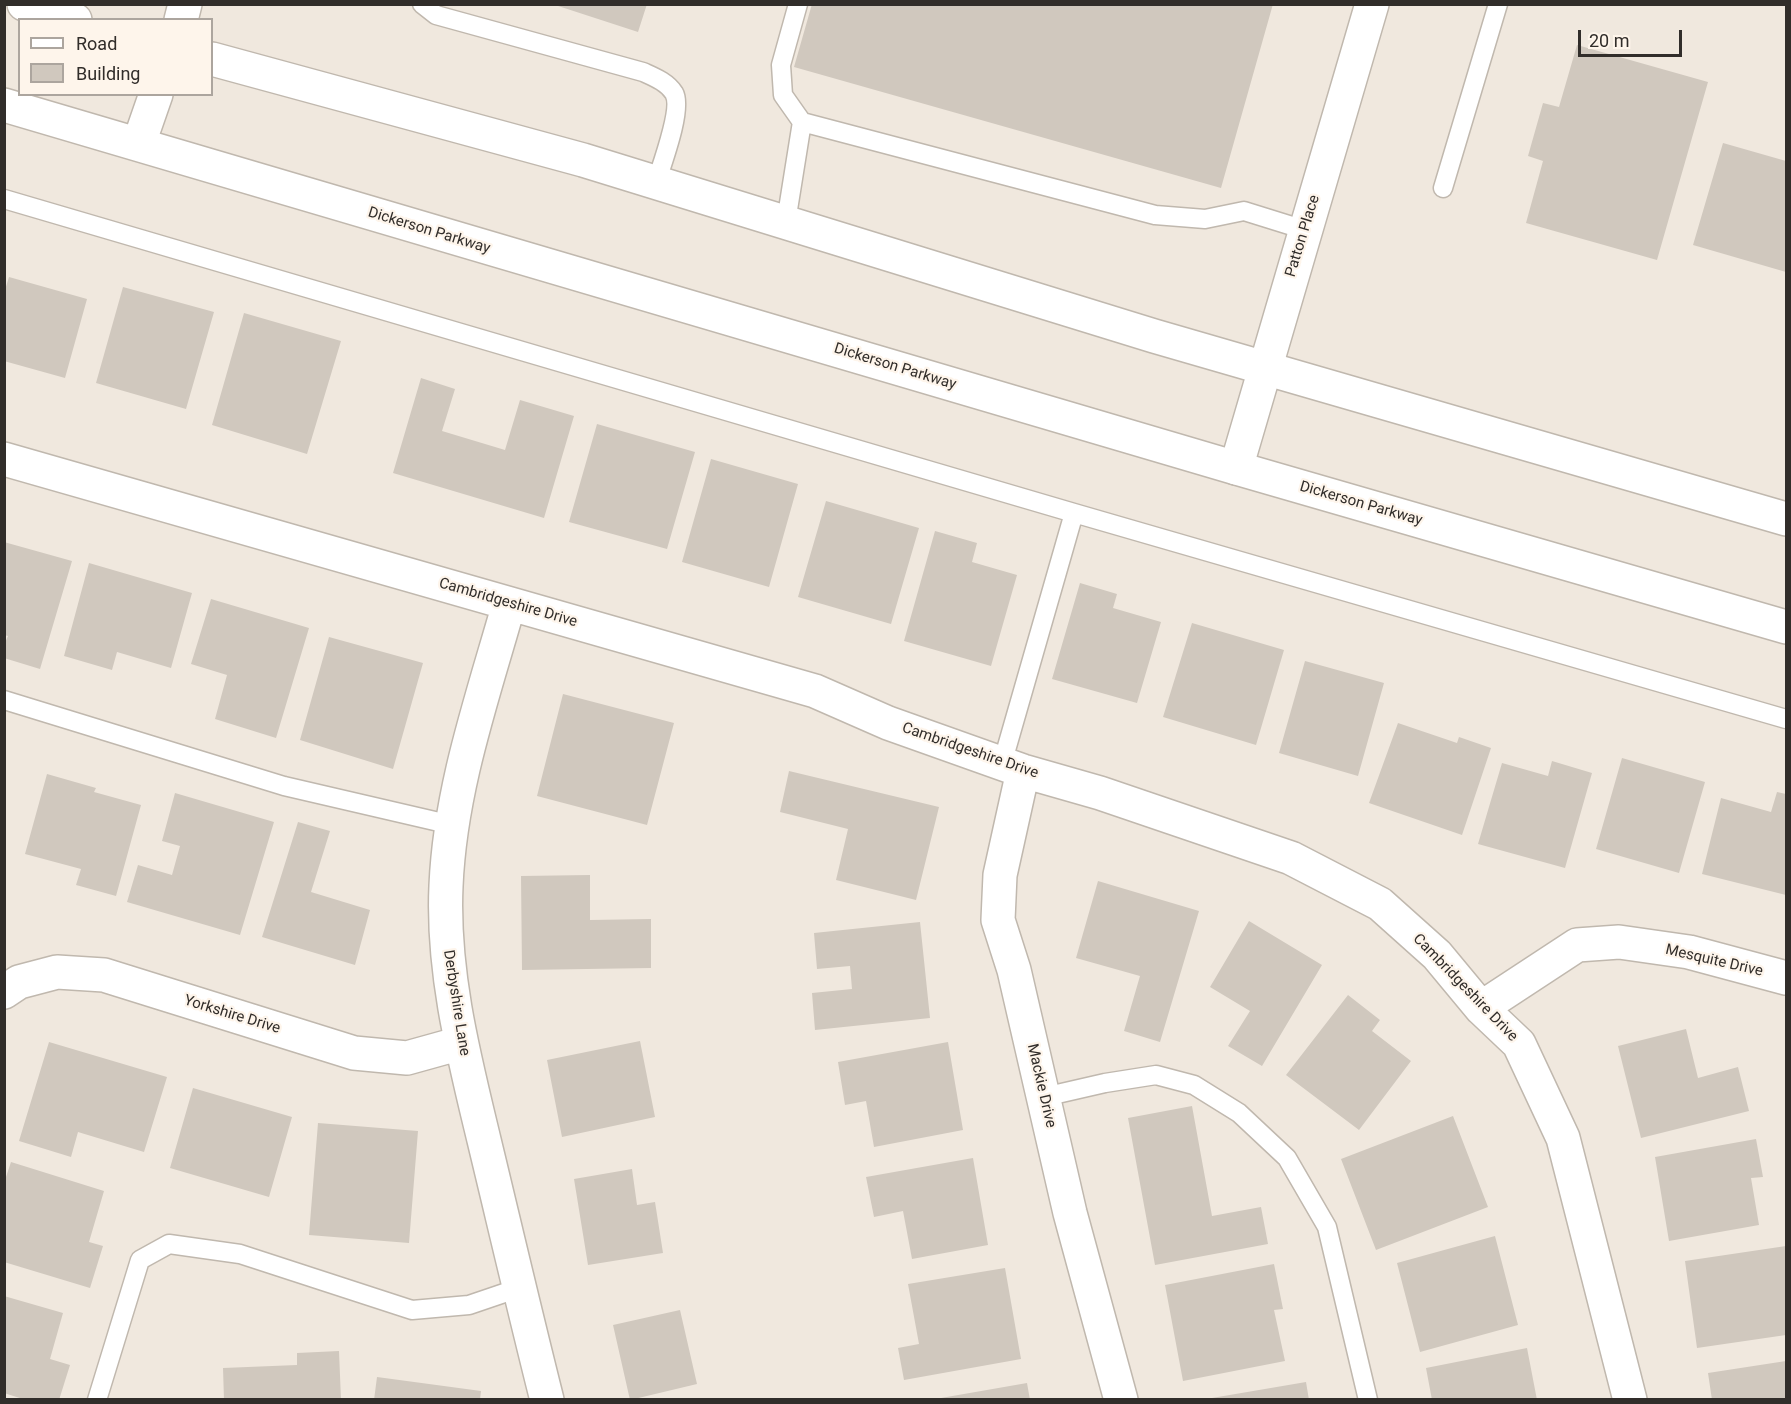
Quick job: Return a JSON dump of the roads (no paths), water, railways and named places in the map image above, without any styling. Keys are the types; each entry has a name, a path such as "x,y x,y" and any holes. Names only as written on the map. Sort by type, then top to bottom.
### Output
{"street":[{"path":"24,4 69,18"},
{"name":"Patton Place","path":"1236,468 1371,4"},
{"path":"213,59 572,157 1154,336 1786,519"},
{"path":"139,144 155,96"},
{"name":"Dickerson Parkway","path":"4,105 1236,468 1786,627"},
{"name":"Cambridgeshire Drive","path":"4,459 815,691 888,723 1013,767 1100,793 1291,858 1380,904 1437,955 1481,1008 1519,1044 1563,1138 1630,1400"},
{"name":"Derbyshire Lane","path":"510,604 460,780 452,825 446,885 446,949 461,1043 548,1400"},
{"name":"Mackie Drive","path":"1013,767 999,875 998,920 1014,970 1070,1213 1121,1400"},
{"name":"Mesquite Drive","path":"1481,1008 1577,945 1619,942 1689,952 1786,978"},
{"name":"Yorkshire Drive","path":"4,992 19,981 57,972 104,975 354,1053 407,1058 461,1043"}],"lane":[{"path":"422,4 436,15 643,72 670,87 676,95 676,115 656,183"},
{"path":"798,4 781,65 783,95 802,122 1155,215 1205,219 1244,212 1305,230"},
{"path":"1443,188 1498,4"},
{"path":"786,222 802,122"},
{"path":"4,200 1074,513 1786,718"},
{"path":"1013,767 1074,513"},
{"path":"4,700 284,786 452,825"},
{"path":"1044,1097 1105,1083 1156,1075 1194,1084 1239,1113 1287,1158 1326,1227 1368,1400"},
{"path":"97,1400 140,1260 169,1244 240,1254 412,1310 469,1305 519,1288"}]}
